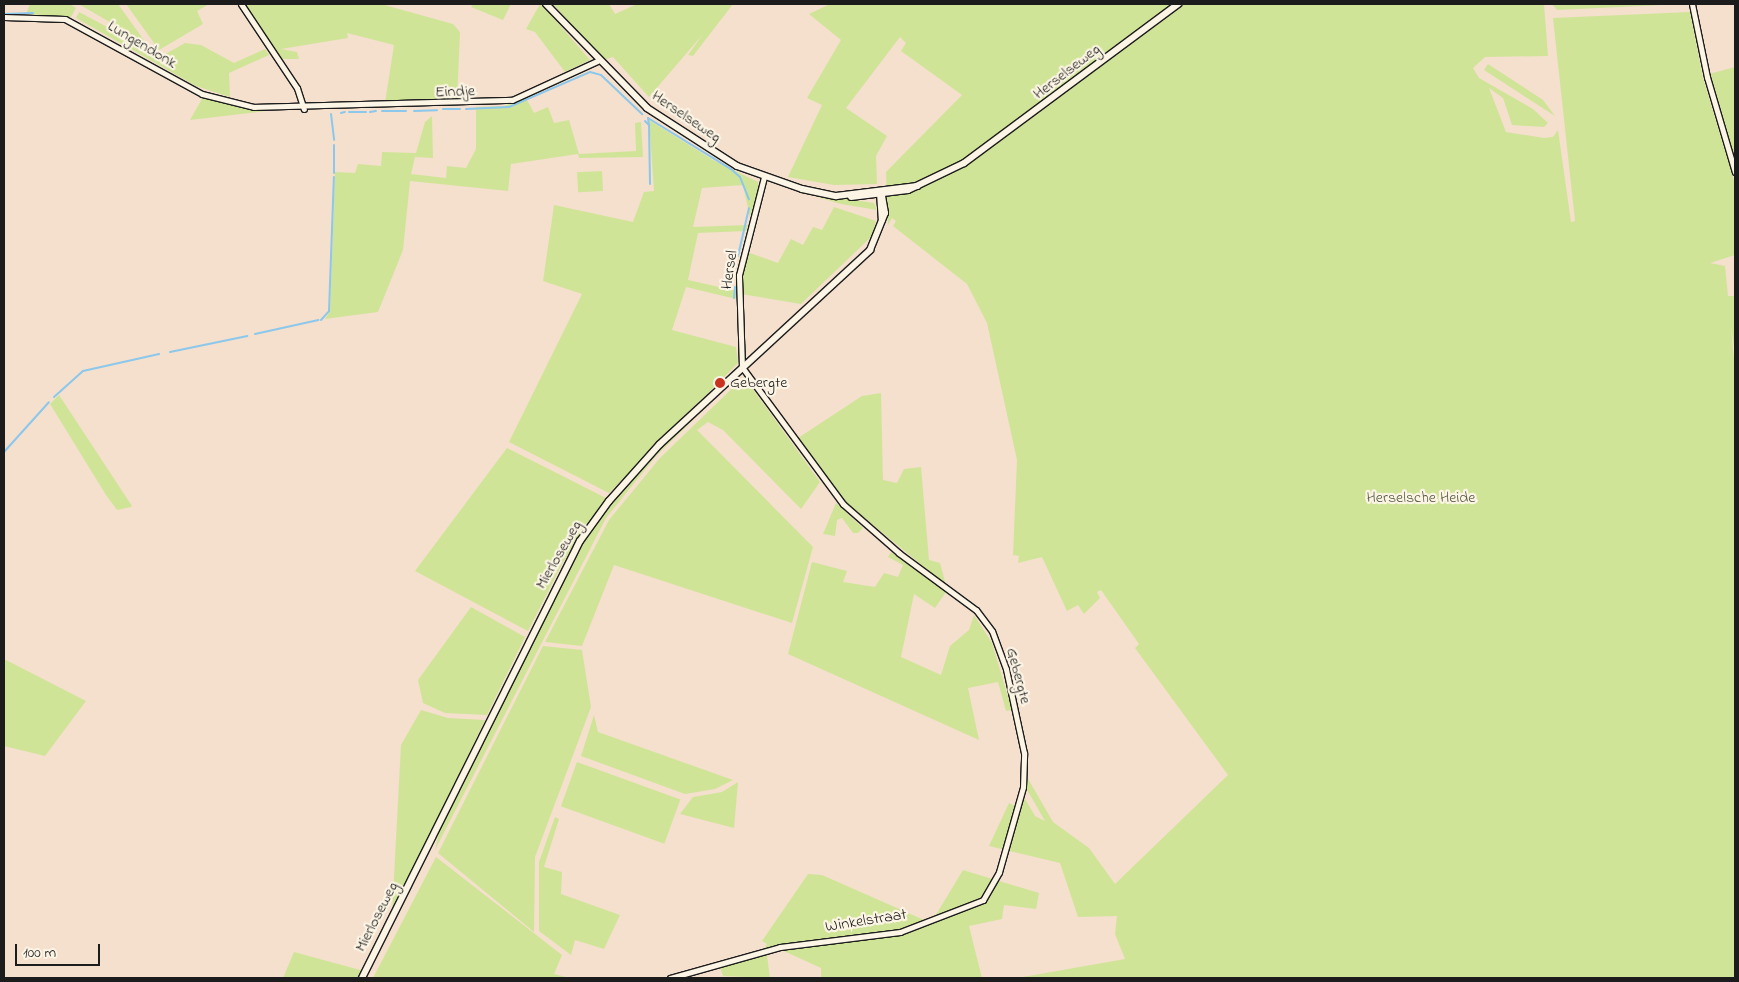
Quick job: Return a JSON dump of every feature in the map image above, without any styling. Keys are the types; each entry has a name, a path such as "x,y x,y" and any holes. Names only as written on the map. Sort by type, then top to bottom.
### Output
{"street":[{"path":"241,4 297,88 304,109"},
{"name":"Herselseweg","path":"546,4 597,61 680,132 764,177 845,195 881,194 917,186 964,163 1036,113 1178,4"},
{"path":"1692,4 1707,77 1735,172"},
{"name":"Lungendonk","path":"4,18 65,19 179,82"},
{"name":"Eindje","path":"179,82 202,94 246,105 304,109 512,100 597,61"},
{"name":"Hersel","path":"742,367 739,275 764,177"},
{"name":"Mierloseweg","path":"362,978 580,541 630,476 742,367 870,250 883,221 881,194"},
{"name":"Gebergte","path":"742,367 844,504 899,553 976,610 992,631 1006,669 1024,752 1022,794"},
{"name":"Winkelstraat","path":"670,978 780,947 900,932 983,900 999,872 1022,794"}],"green space":[{"path":"30,4 70,4 76,8 71,17 26,14"},
{"path":"78,4 118,4 146,43 82,6"},
{"path":"126,4 209,4 197,11 203,24 159,50"},
{"path":"244,4 381,4 453,24 460,32 457,100 385,103 394,45 347,33 348,38 281,49 297,52 299,59 280,59"},
{"path":"473,4 511,4 503,20 471,7"},
{"path":"540,4 590,60 565,72 535,32 526,29"},
{"path":"553,4 609,4 615,14 637,4 733,4 693,56 688,55 703,34 649,97 613,57 603,60"},
{"name":"Herselsche Heide","path":"830,4 1544,4 1548,56 1485,57 1473,68 1479,78 1533,109 1548,123 1544,127 1512,125 1503,98 1489,88 1506,132 1544,138 1553,137 1558,130 1571,222 1575,221 1553,18 1690,12 1703,78 1735,184 1735,255 1710,263 1725,266 1728,296 1735,296 1735,353 1731,328 1735,370 1735,978 1017,978 1125,959 1115,934 1117,916 1078,917 1060,863 989,846 1009,803 1021,809 1024,797 1035,816 1045,821 1026,788 1027,777 1053,822 1089,848 1115,884 1228,775 1135,648 1139,644 1101,590 1097,592 1100,598 1084,614 1078,605 1067,611 1042,557 1018,563 1019,556 1013,555 1017,460 987,323 967,284 893,226 896,221 892,218 888,225 886,172 962,95 901,51 906,43 900,37 846,108 887,136 876,156 877,184 834,185 788,177 822,105 807,98 841,40 809,14"},
{"path":"1552,4 1683,4 1557,10"},
{"path":"79,12 162,56 185,43 201,45 234,63 265,49 269,55 229,73 230,97 196,86 76,18"},
{"path":"1488,64 1543,100 1555,116 1484,70"},
{"path":"1735,67 1735,161 1709,74"},
{"path":"203,97 246,109 266,111 190,120"},
{"path":"526,98 534,113 548,107 554,123 569,120 579,154 636,151 635,123 641,122 643,157 579,158 578,154 511,164 508,191 410,181 403,250 378,312 325,319 330,311 335,172 355,173 358,164 381,166 382,152 416,153 425,122 432,116 433,158 415,157 411,174 446,178 447,166 466,168 476,149 476,107 504,106"},
{"path":"649,120 713,160 758,182 758,191 750,217 743,185 702,188 693,227 748,225 746,231 698,233 688,280 737,291 736,299 686,287 672,330 736,347 738,363 609,493 509,442 582,294 543,281 554,205 633,222 644,192 654,191"},
{"path":"602,171 603,191 578,192 577,172"},
{"path":"801,192 874,203 877,210 841,204"},
{"path":"834,207 876,221 872,236 801,304 741,294 747,252 778,263 791,239 803,245 813,227 822,230"},
{"path":"741,373 657,455 606,518 435,850 439,832 590,529 646,460"},
{"path":"744,377 820,482 801,509 723,430 708,422 697,430 813,547 792,623 614,565 582,646 545,642 609,520 660,458"},
{"path":"881,393 883,480 897,483 904,469 921,467 929,560 940,563 946,585 839,497 795,440 862,396"},
{"path":"59,395 131,507 117,510 106,495 50,404"},
{"path":"507,448 606,498 563,562 528,631 415,571"},
{"path":"836,503 863,528 858,533 853,533 842,518 837,520 835,536 823,534"},
{"path":"891,552 946,592 935,608 914,594 901,657 941,675 950,646 969,630 974,615 992,643 1012,710 1006,711 998,682 968,688 979,740 788,654 812,562 847,571 843,582 875,587 884,573 898,577 903,565 888,557"},
{"path":"471,607 525,637 487,715 445,713 423,703 418,680"},
{"path":"543,646 582,650 591,707 535,857 534,932 438,853"},
{"path":"4,659 86,701 45,756 4,746"},
{"path":"421,710 448,718 485,720 392,914 401,745"},
{"path":"594,715 598,732 733,780 715,789 685,794 581,756"},
{"path":"577,762 680,800 664,844 561,806"},
{"path":"738,782 734,828 680,814 693,797 722,792"},
{"path":"555,817 559,819 544,867 562,872 561,894 620,915 604,949 575,940 571,955 539,931 539,862"},
{"path":"436,857 562,955 554,974 570,978 373,978"},
{"path":"963,870 1039,893 1036,909 1004,905 1002,919 969,926 982,978 821,978 821,968 775,947 764,950 767,944 762,941 808,874 822,875 931,923"},
{"path":"294,952 364,971 360,978 283,978"},
{"path":"767,955 770,978 723,976 720,967"}],"waterway":[{"path":"4,14 33,13"},
{"path":"466,109 509,107 590,72 601,75 642,114"},
{"path":"443,109 460,109"},
{"path":"414,111 437,110"},
{"path":"370,112 376,111"},
{"path":"382,111 406,111"},
{"path":"341,113 345,112"},
{"path":"349,112 366,112"},
{"path":"331,114 334,140"},
{"path":"645,121 649,125 648,118 731,169 740,177 749,199"},
{"path":"649,125 650,184"},
{"path":"334,145 334,173"},
{"path":"321,320 329,311 334,177"},
{"path":"738,256 749,208"},
{"path":"734,298 735,287"},
{"path":"255,334 318,320"},
{"path":"170,352 247,336"},
{"path":"54,397 83,371 159,354"},
{"path":"4,452 49,402"}],"place":[{"name":"Gebergte","path":"720,383"}]}
